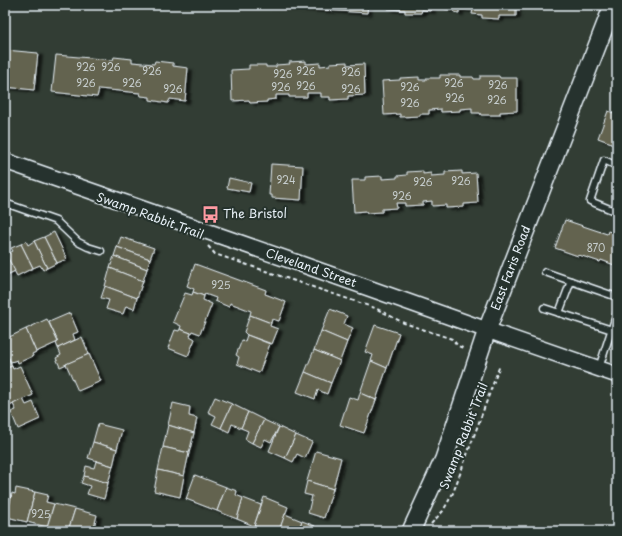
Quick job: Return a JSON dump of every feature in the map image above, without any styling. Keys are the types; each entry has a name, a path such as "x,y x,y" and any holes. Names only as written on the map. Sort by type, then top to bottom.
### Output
{"main road":[{"name":"East Faris Road","path":"411,531 444,459 487,330 613,5"}],"street":[{"name":"Cleveland Street","path":"5,161 617,375"}],"lane":[{"path":"617,166 604,160 590,201 617,212"},
{"path":"5,203 56,221 78,242 101,251"},
{"path":"545,272 617,297"},
{"path":"559,313 571,281"},
{"path":"544,308 612,330"},
{"path":"599,368 617,313"}],"path":[{"name":"Swamp Rabbit Trail","path":"207,246 215,254 374,308 404,323 452,339 458,346 463,348"},
{"name":"Swamp Rabbit Trail","path":"431,525 453,493 500,365"}],"building":[{"path":"254,5 368,5 367,13"},
{"path":"389,5 516,5 516,16 499,16 499,19 482,18 482,15 472,14 473,10 459,9 459,13 454,12 454,10 445,9 445,7 431,6 431,11 422,10 421,13 405,13 405,10 388,9"},
{"path":"5,50 38,53 34,90 5,87"},
{"path":"56,55 113,60 114,57 132,59 132,62 154,64 155,61 173,63 173,66 188,68 185,101 170,99 168,103 150,100 150,97 141,96 140,93 99,89 97,97 52,92"},
{"path":"306,61 306,64 320,63 320,66 330,65 330,63 347,62 347,65 364,64 365,95 348,96 348,99 330,100 330,97 321,97 321,93 307,93 307,97 276,95 276,99 267,100 267,102 250,103 249,100 232,101 231,70 249,69 249,65 266,65 266,67 276,67 276,65 290,64 289,62"},
{"path":"440,75 460,75 460,77 473,77 474,79 480,79 480,76 517,78 517,111 500,112 500,115 481,115 480,113 472,113 472,108 460,109 460,111 441,112 441,109 429,110 429,114 420,114 420,116 400,117 400,114 384,115 382,81 419,77 419,80 426,80 426,78 440,78"},
{"path":"608,111 617,114 617,145 598,138"},
{"path":"271,164 303,166 301,200 272,198 272,195 269,195"},
{"path":"423,171 423,174 431,173 431,176 445,175 445,172 462,171 462,174 476,173 478,203 464,204 464,207 446,208 446,205 432,206 432,201 423,202 423,205 405,206 405,203 396,203 397,208 382,209 382,212 354,212 352,180 365,180 365,177 382,176 382,179 397,178 397,176 407,175 407,172"},
{"path":"229,178 251,183 249,192 227,188"},
{"path":"565,220 607,234 608,231 617,234 617,266 601,260 600,262 555,248"},
{"path":"54,232 67,259 57,263 44,237"},
{"path":"44,237 57,263 47,268 34,241"},
{"path":"121,237 154,248 150,259 117,247"},
{"path":"26,241 28,245 34,241 47,268 43,270 40,265 33,268 21,244"},
{"path":"21,244 33,268 17,276 6,255 13,251 11,248"},
{"path":"117,247 150,259 147,269 114,256"},
{"path":"5,253 15,271 5,276"},
{"path":"114,256 147,269 143,281 110,268"},
{"path":"195,264 266,290 265,294 286,302 279,321 272,319 271,323 250,315 251,311 230,303 229,307 215,301 216,298 193,292 194,289 187,286"},
{"path":"110,268 143,281 137,298 105,286"},
{"path":"105,286 137,298 134,309 126,306 123,314 106,309 109,300 101,298"},
{"path":"193,292 204,296 203,300 212,304 200,334 192,331 191,333 180,329 181,326 173,322 185,293 192,295"},
{"path":"330,309 347,316 344,324 353,328 347,342 321,331"},
{"path":"70,313 78,332 73,334 75,340 58,348 56,343 58,342 49,322"},
{"path":"250,315 271,323 270,326 278,329 272,344 247,335 244,332"},
{"path":"47,319 58,342 36,352 26,329"},
{"path":"375,325 399,333 387,368 371,361 373,355 365,352"},
{"path":"26,329 36,352 32,354 33,356 18,363 17,360 11,362 5,351 5,339"},
{"path":"180,329 191,333 190,336 195,339 188,356 168,348 175,330 179,331"},
{"path":"321,331 347,342 340,361 314,350"},
{"path":"247,335 270,344 259,373 237,364 239,357 236,355 242,340 245,341"},
{"path":"82,337 89,354 60,367 56,358 61,355 58,348"},
{"path":"314,350 340,361 331,383 305,372"},
{"path":"5,351 12,366 5,369"},
{"path":"89,354 101,381 78,391 66,364"},
{"path":"371,361 387,368 376,400 360,393"},
{"path":"12,366 13,369 20,366 33,395 5,408 5,369"},
{"path":"305,372 331,383 327,394 318,390 315,399 297,392"},
{"path":"360,393 376,400 364,433 340,425 349,397 358,400"},
{"path":"215,397 232,404 221,428 212,424 216,416 208,412"},
{"path":"23,399 26,405 33,402 40,419 18,429 11,412 16,410 13,404"},
{"path":"173,403 190,407 189,416 197,418 194,433 168,425"},
{"path":"232,404 248,412 241,428 232,424 229,432 221,428"},
{"path":"248,412 264,420 252,443 245,439 248,431 241,428"},
{"path":"264,420 279,427 271,442 265,439 261,447 252,443"},
{"path":"98,424 122,430 117,449 93,442"},
{"path":"168,425 194,433 189,453 163,447"},
{"path":"279,427 296,435 285,458 269,451"},
{"path":"296,435 312,442 305,458 297,454 293,462 285,458"},
{"path":"93,442 117,449 113,466 88,458"},
{"path":"163,447 189,453 184,476 158,470"},
{"path":"316,451 341,458 333,489 307,481"},
{"path":"96,461 113,466 108,483 84,476 86,466 94,468"},
{"path":"158,470 184,476 180,497 154,491"},
{"path":"195,475 226,487 217,511 186,499"},
{"path":"84,476 108,483 104,499 87,494 90,486 81,483"},
{"path":"307,481 333,489 324,518 308,513 312,496 304,494"},
{"path":"226,487 237,491 236,495 243,498 237,519 217,511"},
{"path":"16,488 35,492 27,522 7,517 12,493 15,494"},
{"path":"35,492 48,495 46,502 54,504 47,527 27,522"},
{"path":"5,494 11,495 7,517 5,516"},
{"path":"264,497 288,507 279,531 266,531 254,526"},
{"path":"243,498 261,505 254,526 237,519"},
{"path":"54,504 75,509 68,531 47,527"},
{"path":"75,509 97,515 93,531 68,531"},
{"path":"285,514 302,521 298,531 279,531"},
{"path":"302,521 315,526 313,531 298,531"}],"place":[{"name":"The Bristol","path":"210,214"}]}
